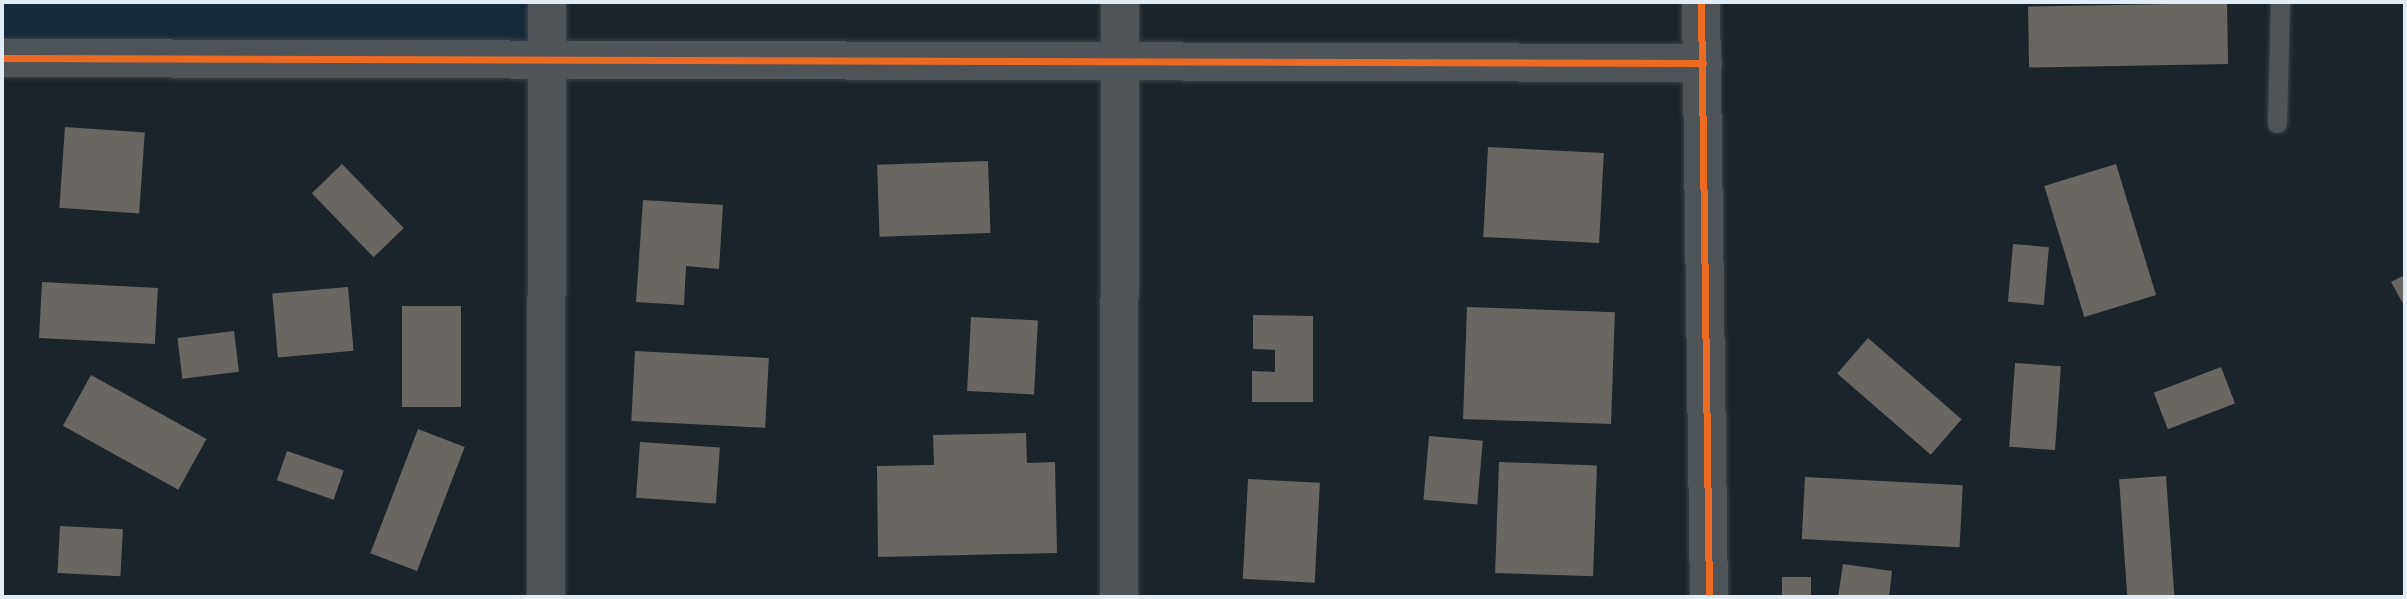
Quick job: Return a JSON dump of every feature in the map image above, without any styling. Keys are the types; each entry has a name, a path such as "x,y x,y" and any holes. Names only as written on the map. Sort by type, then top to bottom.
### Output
{"street":[{"path":"546,597 547,2"},
{"path":"1119,597 1120,2"},
{"path":"1702,2 1709,597"},
{"path":"2,58 1120,66 1703,63"}],"lane":[{"path":"2277,123 2280,2"}],"shaded area":[{"path":"2,2 547,2 547,58 2,58"}],"building":[{"path":"2227,3 2228,64 2029,67 2028,6"},
{"path":"65,127 145,133 139,213 59,208"},
{"path":"1488,147 1604,153 1599,243 1483,237"},
{"path":"988,161 991,233 880,237 877,165"},
{"path":"342,164 404,228 374,257 312,193"},
{"path":"2116,164 2156,295 2084,317 2044,186"},
{"path":"643,200 723,205 719,269 686,266 684,305 636,302"},
{"path":"2013,244 2049,247 2044,305 2008,302"},
{"path":"2405,275 2405,307 2391,282"},
{"path":"42,282 158,288 155,344 39,338"},
{"path":"348,287 354,351 278,357 272,294"},
{"path":"402,306 461,306 461,407 402,407"},
{"path":"1467,307 1615,312 1611,424 1463,419"},
{"path":"1253,315 1313,316 1313,402 1252,402 1252,371 1275,372 1275,350 1253,349"},
{"path":"971,317 1038,321 1034,394 967,391"},
{"path":"234,331 239,372 182,379 177,338"},
{"path":"1868,338 1962,419 1931,455 1837,373"},
{"path":"635,351 769,358 765,428 631,421"},
{"path":"2015,363 2061,366 2055,450 2009,447"},
{"path":"2221,367 2235,403 2168,429 2154,393"},
{"path":"91,375 206,439 178,490 63,426"},
{"path":"418,429 465,447 417,571 370,553"},
{"path":"1026,433 1027,463 1055,462 1057,553 878,557 877,466 934,465 933,435"},
{"path":"1429,436 1483,441 1477,504 1423,500"},
{"path":"640,442 720,448 716,503 636,498"},
{"path":"287,451 344,471 334,500 277,480"},
{"path":"1499,462 1597,465 1593,576 1495,573"},
{"path":"2166,476 2174,597 2127,597 2119,479"},
{"path":"1805,477 1963,485 1960,547 1802,539"},
{"path":"1248,479 1320,483 1315,583 1243,579"},
{"path":"60,526 123,529 120,576 58,573"},
{"path":"1843,564 1892,571 1889,597 1838,597"},
{"path":"1782,577 1811,577 1811,597 1782,597"}],"cycle path":[{"path":"1701,2 1709,597"},
{"path":"2,58 1703,63"}]}
